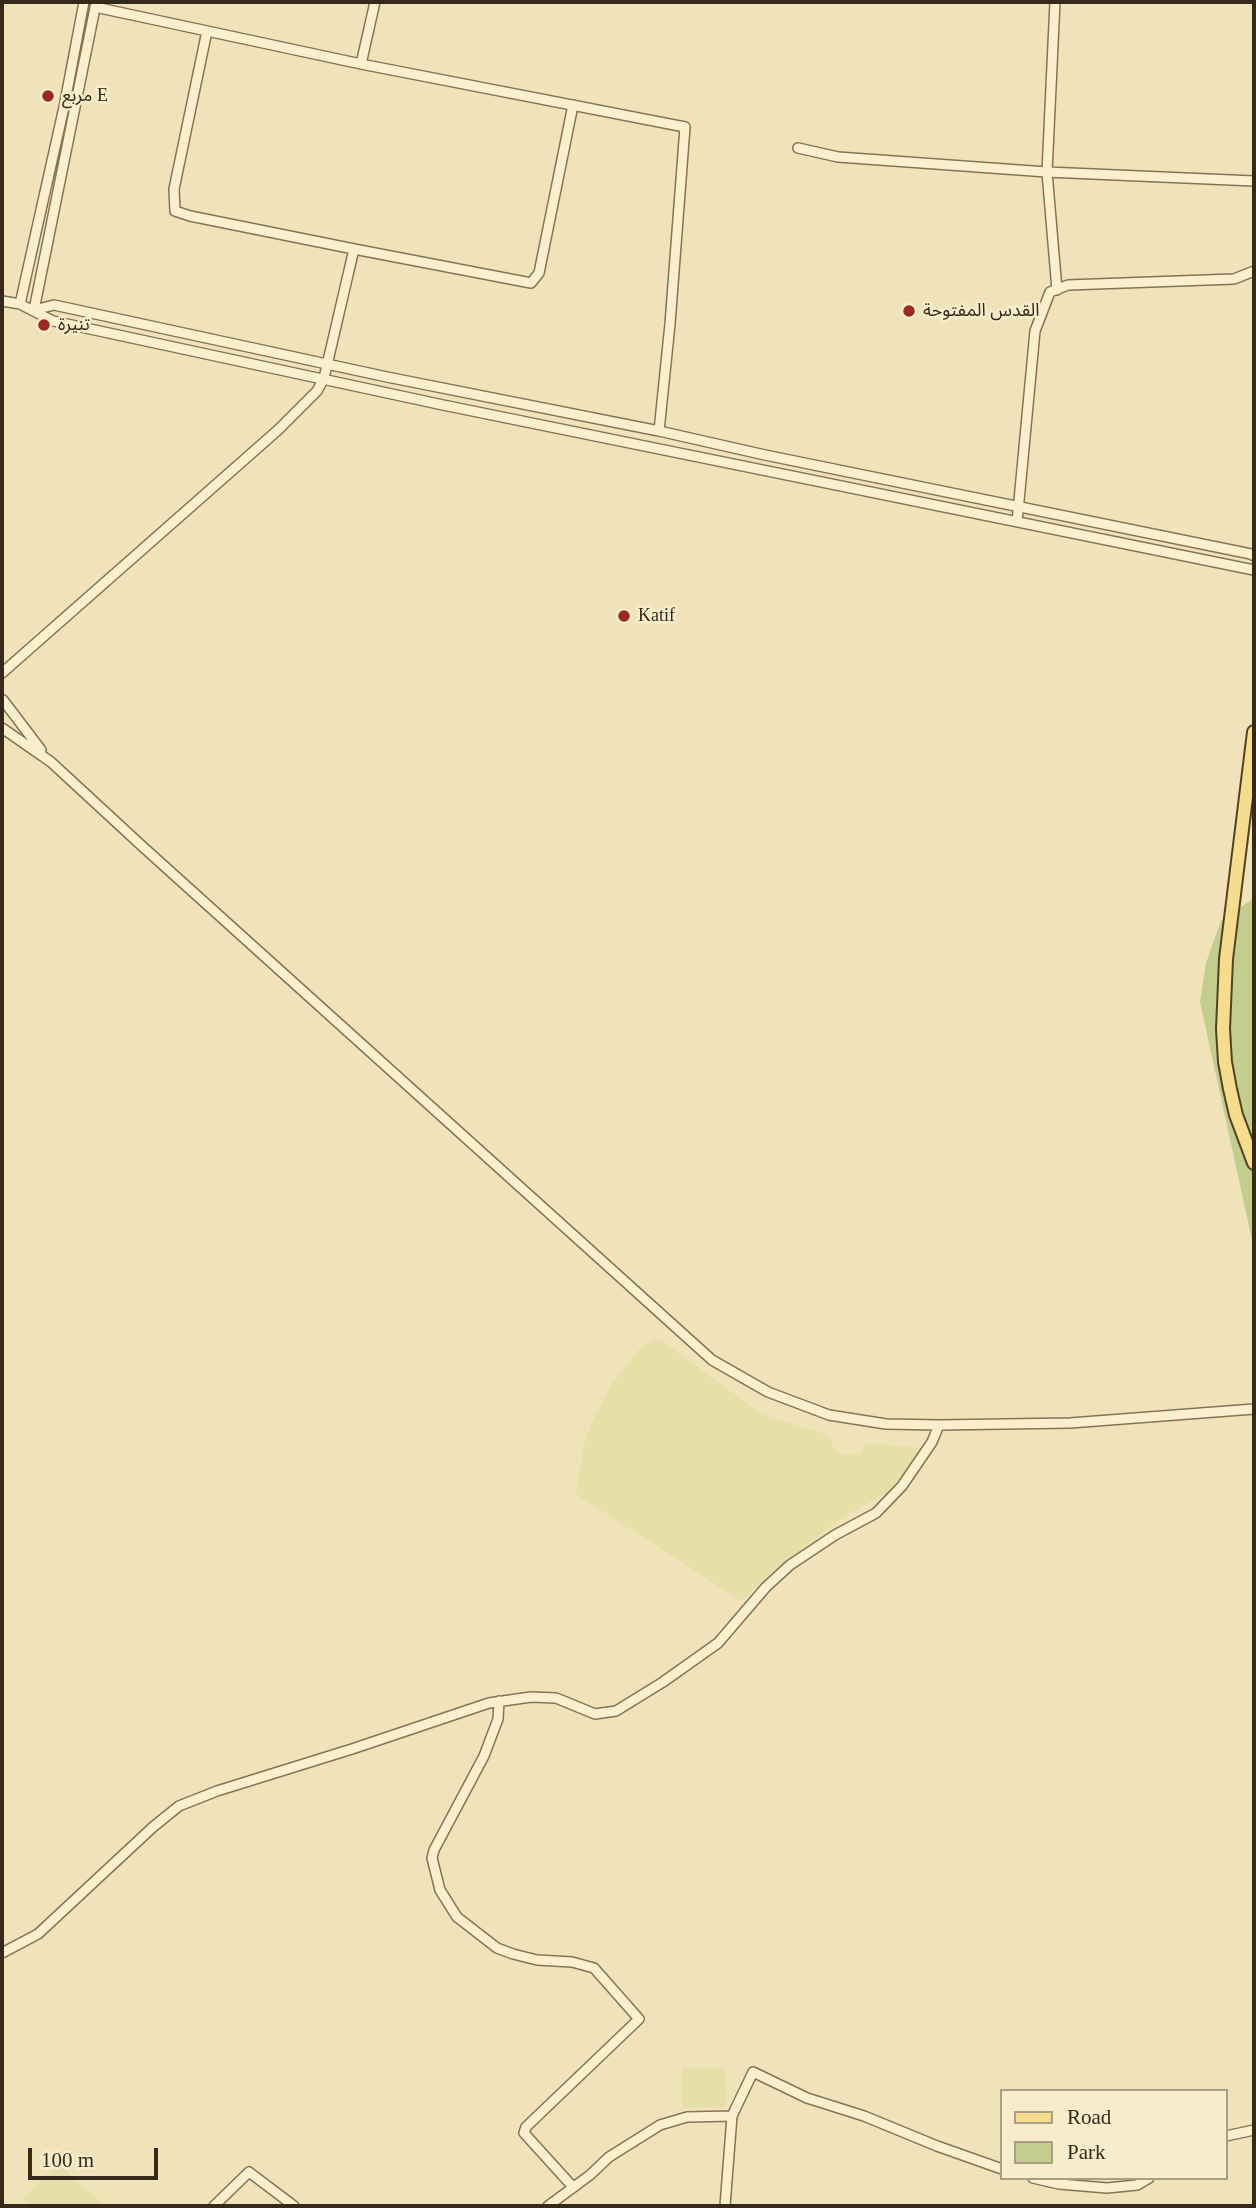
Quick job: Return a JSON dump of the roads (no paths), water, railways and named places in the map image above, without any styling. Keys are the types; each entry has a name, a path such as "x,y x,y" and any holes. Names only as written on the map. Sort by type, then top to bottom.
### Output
{"main road":[{"path":"1254,732 1226,959 1223,1029 1225,1062 1236,1115 1254,1163"}],"street":[{"path":"20,304 64,107 84,2"},
{"path":"361,64 375,2"},
{"path":"1055,2 1047,172 1057,290"},
{"path":"34,310 96,4 361,64 685,127 659,431"},
{"path":"207,31 174,189 175,211 354,250 531,283 539,273 573,105"},
{"path":"799,148 838,157 1047,172 1254,181"},
{"path":"2,673 278,430 317,391 324,378 354,250"},
{"path":"1017,522 1035,331 1050,292 1068,285 1234,279 1254,271"},
{"path":"2,300 20,304 53,321 443,405 1254,570"},
{"path":"34,310 54,305 1254,556"},
{"path":"2,698 2,710"},
{"path":"2,698 51,762 152,856 712,1360 768,1392 829,1415 886,1424 1070,1423 1254,1409"},
{"path":"2,728 51,762"},
{"path":"2,1953 38,1934 179,1806 216,1791 352,1749 472,1707 499,1701 531,1697 556,1698 595,1714 616,1711 718,1643 766,1587 790,1565 835,1535 876,1513 902,1486 932,1442 939,1425"},
{"path":"499,1701 498,1719 491,1738 434,1850 433,1865 440,1890 457,1917 497,1948 537,1960 572,1962 594,1968 639,2019 526,2127 524,2133 573,2187"},
{"path":"725,2206 733,2116 753,2072 807,2098 864,2116 1000,2168"},
{"path":"548,2206 620,2150 660,2125 687,2117 733,2116"},
{"path":"1228,2136 1254,2130"},
{"path":"214,2206 249,2172 294,2206"},
{"path":"1044,2180 1107,2188 1137,2185 1146,2180"}],"place":[{"name":"مربع E","path":"48,96"},
{"name":"القدس المفتوحة","path":"909,311"},
{"name":"تنيرة","path":"44,325"},
{"name":"Katif","path":"624,616"}]}
